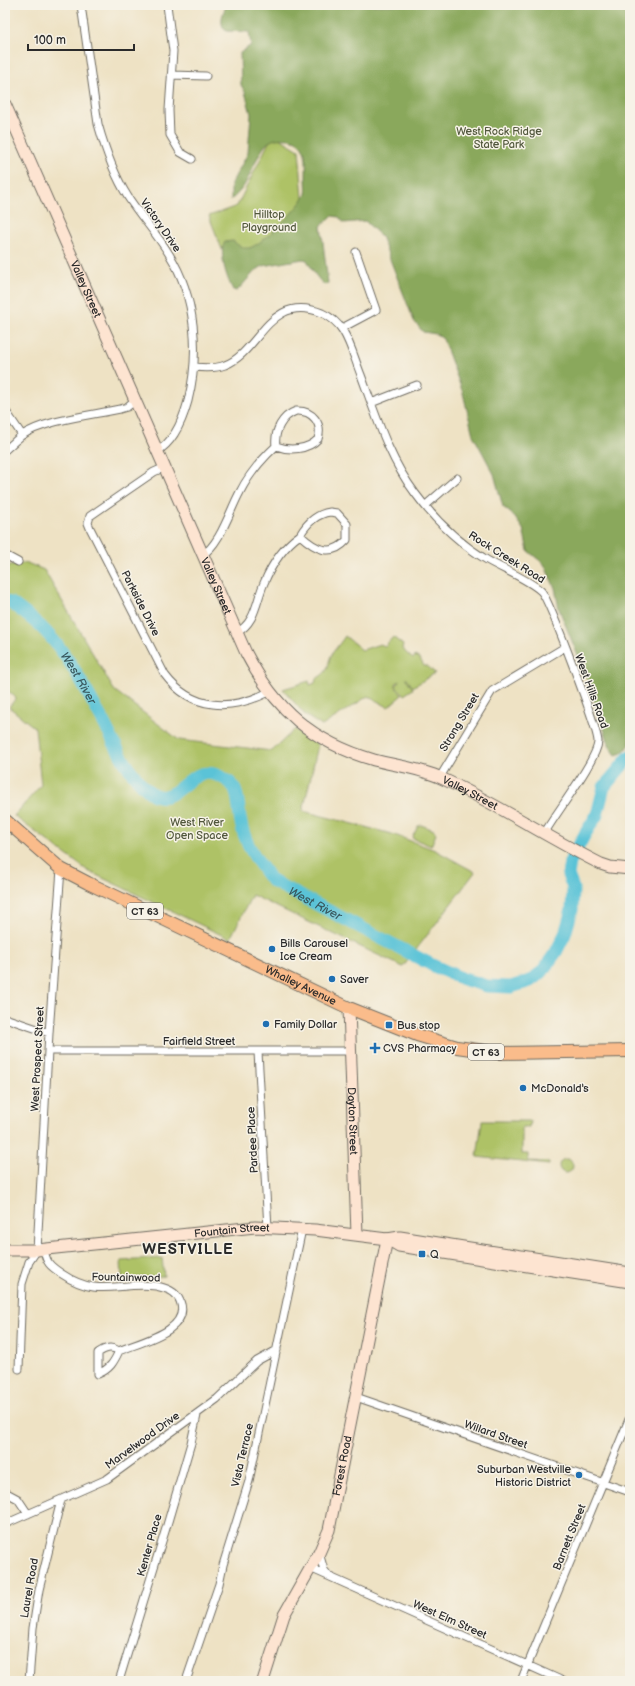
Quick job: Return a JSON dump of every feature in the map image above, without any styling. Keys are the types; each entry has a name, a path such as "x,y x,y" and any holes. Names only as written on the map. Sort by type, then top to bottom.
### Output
{"main road":[{"name":"Valley Street","path":"5,104 236,632 254,668 280,706 320,736 346,750 376,760 440,777 592,859 610,867 630,868"},
{"name":"Whalley Avenue","path":"5,820 62,869 88,883 349,1008 417,1035 457,1047 484,1052 544,1053 630,1051"},
{"name":"Dayton Street","path":"349,1008 357,1234"},
{"name":"Fountain Street","path":"5,1250 40,1249 236,1228 302,1229 357,1234 387,1239 399,1246 466,1252 559,1266 630,1273"},
{"name":"Forest Road","path":"263,1681 284,1615 319,1554 329,1530 387,1239"},
{"name":"Fountain Street","path":"559,1266 630,1282"}],"street":[{"name":"Victory Drive","path":"82,5 98,124 103,142 123,189 170,254 188,297 193,324 194,367 186,406 169,441 156,452"},
{"path":"167,5 173,51 170,135 180,152 192,159"},
{"path":"171,75 206,76"},
{"path":"194,367 218,367 231,362 274,318 292,310 312,310 322,313 342,328 376,310 356,252"},
{"name":"Rock Creek Road","path":"342,328 392,455 408,483 452,534 468,547 543,593"},
{"path":"371,403 417,385"},
{"path":"5,450 22,435 56,422 127,406 134,401"},
{"path":"5,410 22,435"},
{"path":"202,555 213,546 240,490 260,462 276,446 276,434 285,417 296,410 305,411 314,416 317,421 320,434 314,443 308,446 290,449 276,446"},
{"name":"Parkside Drive","path":"163,468 154,472 90,516 88,523 90,528 165,675 182,693 193,699 211,705 226,705 253,699 269,692"},
{"path":"426,505 457,478"},
{"path":"236,632 245,628 250,622 264,582 279,555 300,535 312,520 323,513 337,514 347,524 347,540 341,546 334,549 327,550 315,548 300,535"},
{"path":"5,555 18,562"},
{"name":"West Hills Road","path":"543,593 565,647 596,732 598,742 593,757 544,834"},
{"name":"Strong Street","path":"440,777 492,691 565,647"},
{"name":"West Prospect Street","path":"40,1249 49,1033 62,869"},
{"path":"5,1018 49,1033"},
{"name":"Fairfield Street","path":"48,1051 350,1051"},
{"name":"Pardee Place","path":"258,1052 268,1228"},
{"name":"Vista Terrace","path":"186,1681 221,1578 223,1565 249,1481 302,1229"},
{"path":"19,1369 22,1284 28,1262 40,1249"},
{"name":"Fountainwood","path":"40,1249 53,1269 84,1287 109,1288 155,1286 171,1290 179,1297 182,1305 182,1314 178,1322 165,1332 119,1351"},
{"name":"Marvelwood Drive","path":"5,1524 108,1479 197,1415 217,1399 257,1361 276,1350"},
{"name":"Willard Street","path":"356,1397 630,1492"},
{"name":"Kenter Place","path":"119,1681 167,1525 191,1443 197,1415"},
{"name":"Barnett Street","path":"521,1681 630,1416"},
{"path":"5,1492 18,1499 28,1514"},
{"name":"Laurel Road","path":"29,1681 33,1628 39,1590 61,1500"},
{"path":"319,1554 324,1570 328,1575"},
{"name":"West Elm Street","path":"310,1568 563,1681"}],"green space":[{"name":"West Rock Ridge State Park","path":"230,5 630,5 630,745 622,753 616,755 610,747 586,676 559,609 555,588 544,564 528,551 523,529 513,515 503,507 494,474 473,435 463,393 443,339 436,334 423,332 414,321 381,236 365,221 344,223 339,217 332,216 321,226 328,283 325,285 314,273 307,260 303,259 263,266 255,271 237,291 233,290 226,273 222,253 225,242 233,241 244,248 255,246 271,233 297,207 306,194 306,160 303,149 300,144 295,141 289,139 272,140 262,150 244,186 231,200 231,184 248,153 251,114 245,92 241,85 240,53 251,45 249,32 226,31 222,26 225,8"},
{"name":"Hilltop Playground","path":"273,134 299,150 307,245 231,273 209,216 237,206"},
{"name":"West River Open Space","path":"27,563 44,570 114,690 179,740 272,751 295,729 318,745 303,811 392,834 435,850 475,872 403,967 252,895 230,939 88,871 14,816 41,785 35,728 9,707 16,698 5,688 5,568 10,565"},
{"path":"345,636 362,650 380,644 385,646 393,637 403,645 402,649 413,659 415,656 420,659 424,666 427,666 435,673 413,687 406,678 413,689 404,695 396,686 400,681 396,683 395,686 402,695 388,707 368,696 322,726 305,715 283,689 309,681 310,685 315,683 316,679 327,669 333,652"},
{"path":"421,825 434,830 436,834 431,846 412,838 418,826"},
{"path":"482,1121 530,1121 529,1127 522,1127 522,1154 528,1154 528,1161 549,1162 549,1165 477,1157"},
{"path":"563,1159 569,1159 573,1163 573,1169 569,1173 563,1173 559,1169 559,1163"},
{"path":"162,1258 164,1276 122,1279 121,1261"}],"waterway":[{"name":"West River","path":"5,602 11,603 38,624 63,652 84,686 124,760 139,781 151,793 164,796 172,794 195,776 205,773 215,774 228,781 232,784 236,793 240,817 247,843 256,859 272,881 434,966 463,979 487,986 511,987 530,981 542,972 556,952 565,934 572,910 573,888 568,875 570,862 597,815 604,787 630,756"}],"place":[{"name":"Bills Carousel Ice Cream","path":"272,949"},
{"name":"Saver","path":"332,979"},
{"name":"Family Dollar","path":"266,1024"},
{"name":"Bus stop","path":"389,1025"},
{"name":"CVS Pharmacy","path":"375,1048"},
{"name":"McDonald's","path":"523,1088"},
{"name":"Q","path":"422,1254"},
{"name":"Suburban Westville Historic District","path":"579,1475"}],"district":[{"name":"WESTVILLE","path":"188,1249"}]}
